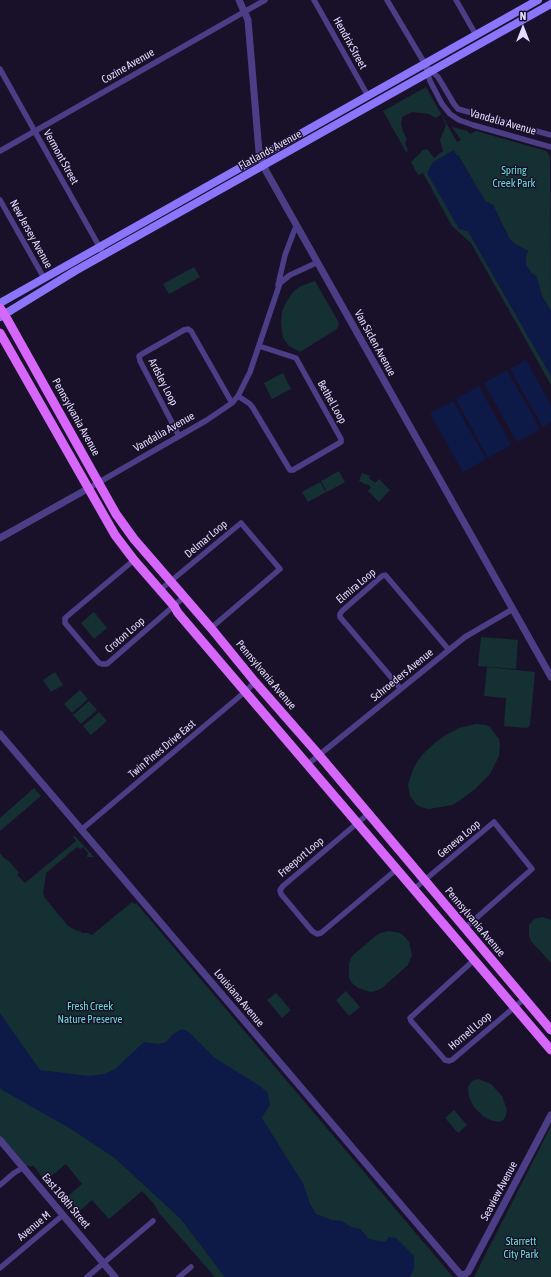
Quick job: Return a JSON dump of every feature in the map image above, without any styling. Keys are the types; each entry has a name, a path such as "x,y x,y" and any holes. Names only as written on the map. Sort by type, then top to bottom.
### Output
{"main road":[{"name":"Flatlands Avenue","path":"0,303 261,157 533,1"},
{"name":"Flatlands Avenue","path":"1,313 551,4"},
{"name":"Pennsylvania Avenue","path":"1,313 98,483 125,527 170,582 212,628 255,682 319,755 551,1030"},
{"path":"0,333 115,535 134,560 551,1050"}],"street":[{"name":"Van Siclen Avenue","path":"239,0 248,20 259,149 264,166 316,262 551,677"},
{"name":"Cozine Avenue","path":"0,150 265,0"},
{"name":"Hendrix Street","path":"314,0 368,96"},
{"path":"387,0 430,73"},
{"path":"456,0 476,35"},
{"path":"533,1 536,12"},
{"name":"Vermont Street","path":"0,69 104,255"},
{"name":"Vandalia Avenue","path":"551,135 460,110 455,106 438,77 430,73 430,81 442,104 450,114 459,120 551,147"},
{"name":"New Jersey Avenue","path":"0,200 44,278"},
{"name":"Vandalia Avenue","path":"277,291 282,267 296,226"},
{"name":"Vandalia Avenue","path":"0,538 180,436 232,403 238,396 250,372 280,283 285,278 316,262"},
{"name":"Ardsley Loop","path":"180,436 140,361 139,356 142,354 188,329 191,331 232,403"},
{"name":"Bethel Loop","path":"238,396 250,404 253,408 290,470 293,470 341,442 341,439 296,358 259,346"},
{"name":"Delmar Loop","path":"160,590 241,523 280,569 212,628"},
{"name":"Croton Loop","path":"134,560 65,618 65,623 99,663 107,664 184,598"},
{"name":"Elmira Loop","path":"401,689 340,617 342,611 382,576 385,575 387,577 449,650"},
{"name":"Schroeders Avenue","path":"308,764 465,637 513,609"},
{"name":"Twin Pines Drive East","path":"81,830 255,682"},
{"name":"Louisiana Avenue","path":"0,734 452,1266 460,1274 464,1275"},
{"name":"Freeport Loop","path":"368,814 283,886 280,890 281,894 312,931 317,934 321,933 397,869"},
{"name":"Geneva Loop","path":"414,889 494,822 532,869 465,928"},
{"name":"Hornell Loop","path":"474,960 410,1018 445,1060 449,1061 524,999"},
{"name":"Seaview Avenue","path":"464,1275 468,1273 551,1115"},
{"name":"East 108th Street","path":"0,1140 115,1277"},
{"path":"0,1185 24,1167"},
{"name":"Avenue M","path":"0,1268 63,1215"},
{"path":"87,1277 153,1221"},
{"path":"179,1277 191,1267"}],"green space":[{"name":"Spring Creek Park","path":"426,87 457,142 461,140 452,127 467,131 470,134 476,131 546,151 550,156 551,311 542,296 536,276 532,274 526,265 525,258 528,251 515,244 509,238 493,205 485,201 458,155 456,155 454,151 459,229 468,231 551,376 551,385 509,308 507,307 471,243 452,226 423,173 418,175 411,162 423,150 427,149 434,158 443,151 440,140 446,125 441,114 436,118 429,114 412,112 402,117 401,124 407,139 405,143 408,151 406,152 383,111"},
{"path":"194,267 200,277 169,294 163,284"},
{"path":"315,281 339,323 337,329 300,352 289,346 283,338 281,323 282,312 286,302 293,292 301,286"},
{"path":"283,373 291,389 272,399 264,383"},
{"path":"339,471 345,482 327,492 321,481"},
{"path":"362,473 370,476 369,478 375,483 379,479 390,490 379,502 368,491 371,487 359,481"},
{"path":"320,482 326,492 308,502 302,492"},
{"path":"94,612 107,628 94,639 81,623"},
{"path":"481,637 518,640 516,669 478,666"},
{"path":"487,667 535,672 530,725 527,728 504,726 506,698 484,696"},
{"path":"55,672 63,685 51,692 43,680"},
{"path":"80,690 88,699 72,713 64,704"},
{"path":"89,701 97,710 81,724 73,715"},
{"path":"99,712 107,721 91,735 83,726"},
{"path":"476,724 490,727 499,739 499,756 490,774 475,789 452,805 429,809 420,807 410,796 408,784 414,767 422,755 446,735 459,728"},
{"path":"34,788 41,796 0,831 0,818"},
{"name":"Fresh Creek Nature Preserve","path":"75,836 94,857 87,857 88,853 83,847 80,849 77,847 46,873 43,894 68,926 82,933 92,935 132,902 134,904 136,903 453,1277 403,1277 332,1228 122,1072 89,1079 39,1071 0,1020 0,853 19,873 17,875 25,883 76,841 73,837"},
{"path":"543,917 551,920 551,963 531,941 529,935 529,925 533,920"},
{"path":"388,931 400,933 409,942 412,955 408,965 378,990 371,992 358,988 349,978 349,963 352,956 378,934"},
{"path":"346,991 360,1007 349,1016 336,1000"},
{"path":"276,993 291,1010 282,1018 267,1000"},
{"path":"0,1076 72,1129 115,1158 181,1219 225,1277 215,1277 159,1213 154,1204 142,1191 109,1219 92,1200 74,1216 62,1201 82,1184 66,1164 45,1181 33,1165 31,1167 27,1165 24,1167 0,1139"},
{"path":"478,1079 491,1084 502,1096 507,1110 505,1118 502,1121 498,1122 490,1120 483,1116 474,1107 469,1097 468,1087 472,1081"},
{"path":"454,1110 467,1125 458,1133 445,1118"},
{"name":"Starrett City Park","path":"551,1126 551,1277 474,1277"}],"water":[{"path":"454,150 485,201 493,205 509,238 515,244 528,251 526,254 526,265 532,274 536,276 542,296 551,311 551,376 468,231 459,229 427,173 433,162"},
{"path":"526,360 551,405 551,422 543,427 510,369"},
{"path":"507,370 540,429 517,442 484,383"},
{"path":"479,386 511,445 488,458 456,399"},
{"path":"453,401 486,459 463,472 430,413"},
{"path":"0,1013 40,1070 89,1076 104,1074 115,1069 144,1042 158,1044 166,1042 173,1034 182,1029 189,1032 215,1058 260,1086 268,1093 270,1105 262,1118 304,1185 310,1204 316,1214 332,1220 342,1221 351,1227 360,1229 369,1239 385,1242 389,1237 396,1238 414,1256 414,1269 410,1277 225,1277 181,1219 115,1158 71,1129 2,1090 0,1087"}]}
